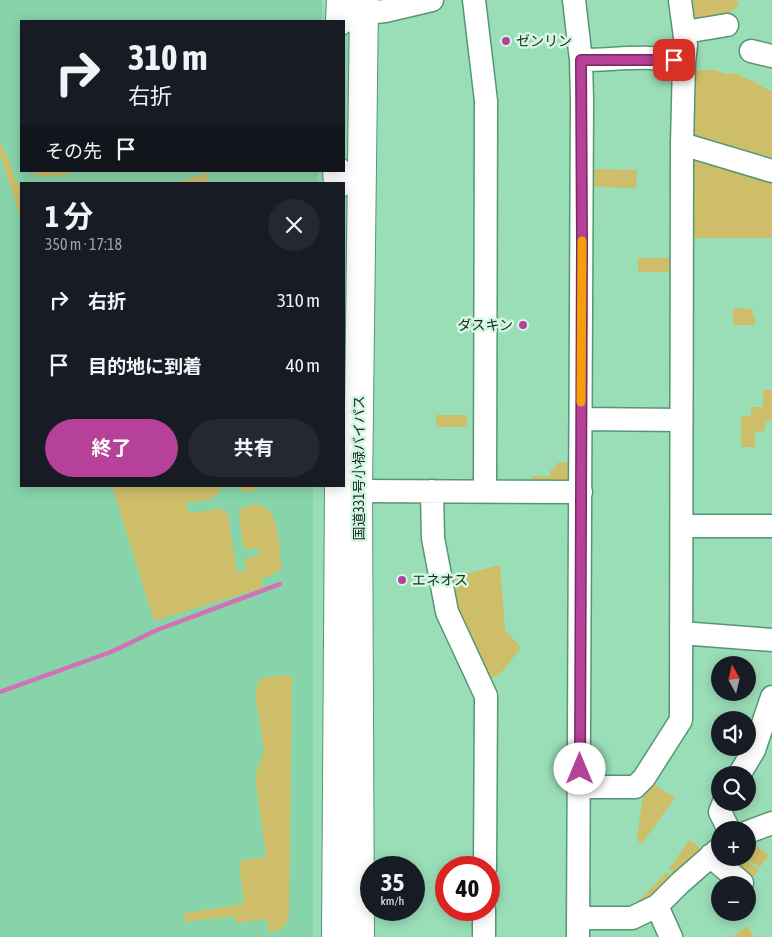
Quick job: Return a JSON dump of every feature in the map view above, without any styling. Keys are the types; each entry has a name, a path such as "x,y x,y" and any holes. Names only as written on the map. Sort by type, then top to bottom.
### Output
{"highway":[{"name":"国道331号小禄バイパス","path":"350,10 349,489 360,937"},
{"name":"国道331号小禄バイパス","path":"336,937 349,489"}],"street":[{"path":"350,10 432,0"},
{"path":"474,0 486,101 485,491"},
{"path":"574,0 581,60 582,225 578,928 632,918 657,906 711,857"},
{"path":"580,787 635,787 644,778 681,720 682,144 686,45 680,0"},
{"path":"685,32 727,25"},
{"path":"581,60 656,59 684,62"},
{"path":"682,144 772,171"},
{"path":"581,419 681,420"},
{"path":"349,489 581,492"},
{"path":"432,491 433,538 447,612 486,696 485,856"},
{"path":"682,526 772,526"},
{"path":"680,633 772,640"},
{"path":"744,766 754,750 772,696"},
{"path":"756,829 772,823"},
{"path":"721,866 733,876"},
{"path":"657,906 671,937"},
{"path":"484,921 484,937"}],"shaded area":[{"path":"0,0 322,0 322,20 20,20 20,172 318,172 318,182 20,182 20,487 313,487 313,937 0,937"},
{"path":"686,0 736,0 739,6 732,10 731,14 691,21"},
{"path":"691,70 714,70 726,74 737,73 772,91 772,158 735,147 733,151 691,136"},
{"path":"0,143 10,163 14,178 20,185 20,216 0,155"},
{"path":"696,157 768,178 772,182 772,238 691,238 691,160"},
{"path":"594,169 637,170 636,188 594,187"},
{"path":"32,172 73,172 46,177"},
{"path":"206,173 210,182 179,182"},
{"path":"638,258 675,258 675,272 638,272"},
{"path":"733,308 753,309 753,318 756,318 755,325 733,325"},
{"path":"763,390 772,390 772,421 765,421 765,431 755,432 755,447 741,447 741,416 751,416 751,407 763,407"},
{"path":"436,415 467,415 467,427 436,427"},
{"path":"568,462 568,479 566,481 532,482 531,476 550,476 551,469 556,469 556,463"},
{"path":"112,487 221,487 212,498 186,503 189,513 226,510 237,573 246,571 244,563 246,559 259,555 258,548 247,549 243,546 239,511 253,505 262,506 269,511 277,529 282,570 262,579 262,588 154,621"},
{"path":"239,487 260,487 249,492"},
{"path":"500,565 505,630 521,647 502,672 487,680 453,607 450,578"},
{"path":"288,675 292,678 289,918 283,928 269,933 267,919 236,923 234,916 185,922 184,913 244,904 239,861 266,857 255,777 264,751 255,693 260,678"},
{"path":"651,782 675,798 641,845 637,839 643,795"},
{"path":"689,840 706,852 677,878 669,869"},
{"path":"756,846 769,855 759,868 756,866"},
{"path":"732,866 754,866 759,870 754,876 743,876"},
{"path":"667,872 675,880 655,899 635,904"},
{"path":"747,926 754,937 732,937"}],"waterway":[{"path":"0,692 111,652 157,630 280,584"}],"slow traffic":[{"path":"581,402 582,241"}],"place":[{"name":"ゼンリン","path":"506,41"},
{"name":"ダスキン","path":"523,325"},
{"name":"エネオス","path":"402,580"}],"route":[{"path":"580,769 581,60 674,60"}]}
